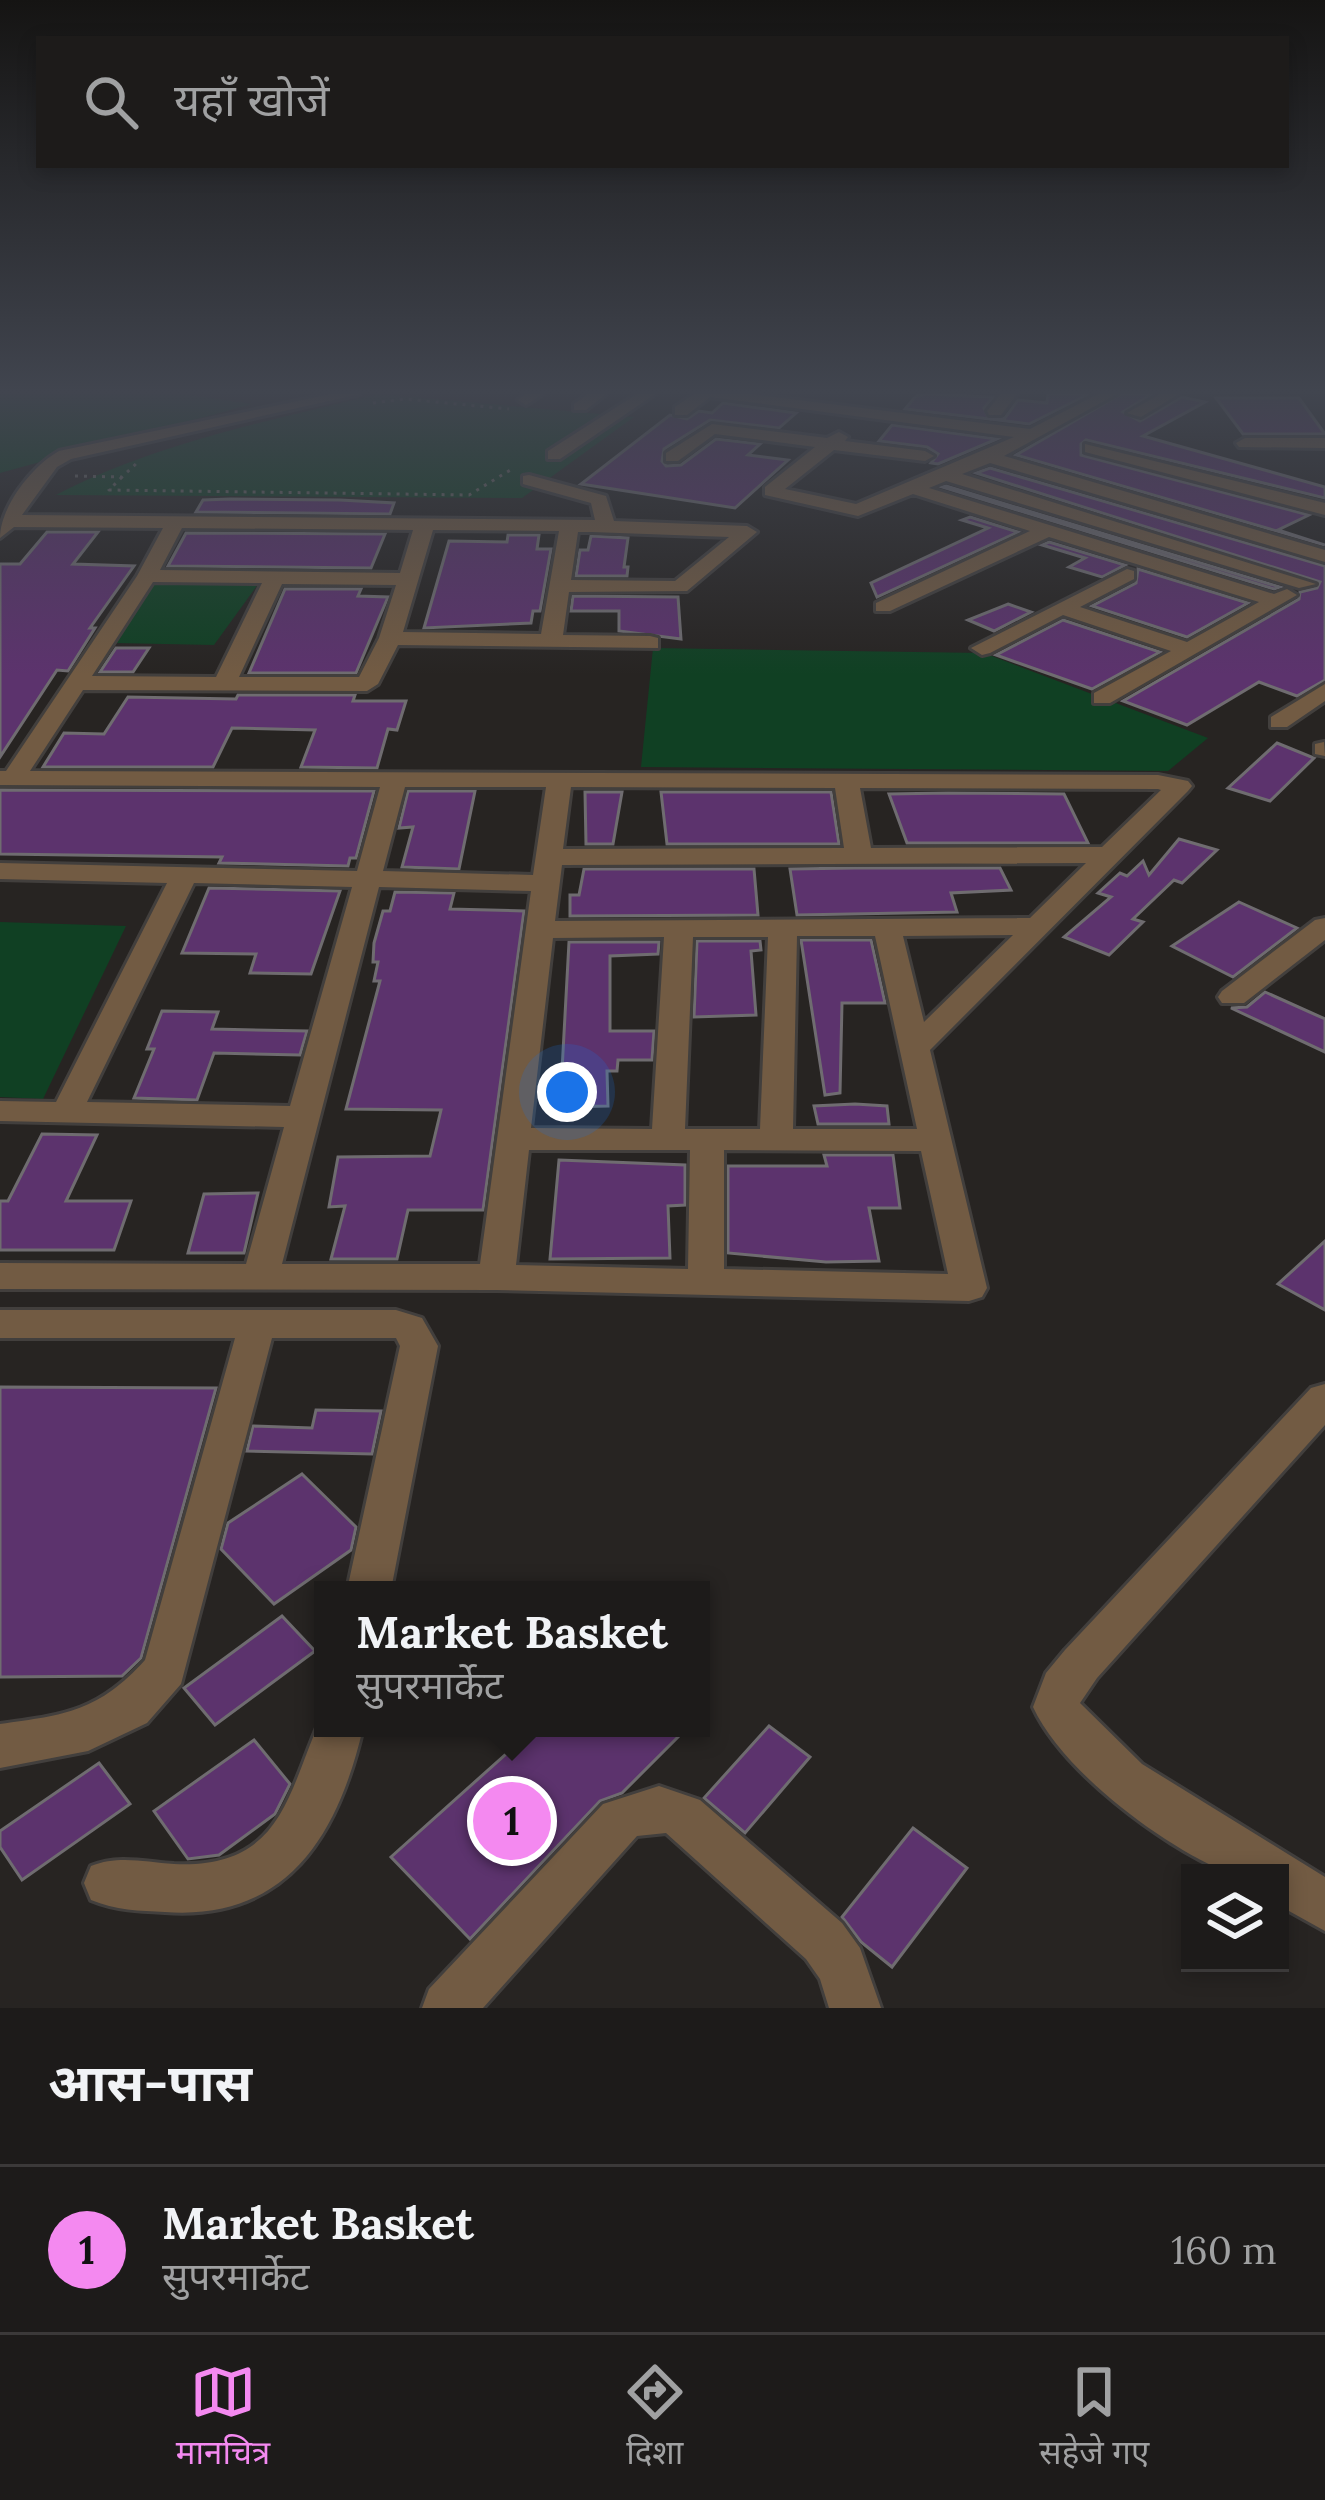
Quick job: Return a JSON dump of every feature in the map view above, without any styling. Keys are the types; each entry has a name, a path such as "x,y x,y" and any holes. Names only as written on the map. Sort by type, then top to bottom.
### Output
{"street":[{"path":"5,526 32,488"},
{"path":"556,488 599,500 605,526"},
{"path":"775,488 771,491 853,510 911,488 1276,601"},
{"path":"990,488 1316,581"},
{"path":"1138,488 1304,522"},
{"path":"1205,488 1304,522 1325,556"},
{"path":"0,491 29,491"},
{"path":"6,778 147,576 176,522"},
{"path":"5,526 425,524 747,532 680,587 560,586"},
{"path":"74,682 367,684 390,638 425,524"},
{"path":"551,640 569,526"},
{"path":"884,607 1046,530"},
{"path":"982,648 1127,575"},
{"path":"147,576 408,579"},
{"path":"224,684 275,577"},
{"path":"1102,698 1316,581"},
{"path":"1062,608 1188,649"},
{"path":"390,638 650,643"},
{"path":"1280,722 1325,691"},
{"path":"6,778 1179,786 912,1051"},
{"path":"260,1276 395,779"},
{"path":"496,1277 559,780"},
{"path":"846,781 859,856"},
{"path":"0,871 368,879 859,856 1105,855"},
{"path":"66,1112 185,875"},
{"path":"540,930 1036,926"},
{"path":"1233,997 1325,926"},
{"path":"0,1276 496,1277 969,1288 887,927"},
{"path":"776,1140 783,928"},
{"path":"668,1140 679,929"},
{"path":"0,1111 304,1117"},
{"path":"513,1139 935,1140"},
{"path":"706,1282 707,1140"},
{"path":"0,1324 397,1324 417,1336 419,1346 371,1581"},
{"path":"0,1746 72,1736 131,1708 165,1670 257,1324"},
{"path":"1258,1864 1160,1804 1072,1735 1056,1707 1061,1687 1081,1664 1325,1399"},
{"path":"109,1883 205,1889 229,1885 254,1873 302,1827 321,1798 338,1737"},
{"path":"448,2008 620,1820 641,1809 665,1807 683,1816 824,1941 842,1966 855,2008"},
{"path":"1289,1883 1325,1906"}],"path":[{"path":"112,488 469,495 481,488"}],"green space":[{"path":"71,488 536,488 522,498 56,495"},
{"path":"150,579 261,580 214,645 114,643"},
{"path":"653,648 984,653 1208,738 1168,771 641,767"},
{"path":"0,922 126,926 43,1099 0,1097"}],"building":[{"path":"605,488 757,488 735,508"},
{"path":"944,488 1280,587 1274,589"},
{"path":"1022,488 1057,488 1325,566 1325,680 1297,696 1259,682 1187,725 1123,701 1299,599 1300,592 1317,588 1320,582"},
{"path":"1128,488 1205,488 1309,515 1278,530 1325,545"},
{"path":"1283,488 1325,488 1325,498"},
{"path":"203,500 394,503 390,514 196,512"},
{"path":"970,517 1018,532 877,597 871,583 988,528 962,520"},
{"path":"47,532 98,532 73,564 134,566 90,628 95,628 68,671 57,670 0,757 0,564 20,564"},
{"path":"186,533 385,534 371,568 168,566"},
{"path":"508,535 539,535 537,549 551,549 540,611 533,611 531,623 424,628 449,541 507,542"},
{"path":"591,536 628,538 627,576 576,576 580,550 588,550"},
{"path":"1049,542 1125,565 1102,577 1069,567 1085,558 1042,545"},
{"path":"1138,569 1248,603 1187,637 1092,606 1136,583"},
{"path":"285,589 361,589 358,596 388,597 356,673 249,673"},
{"path":"573,596 678,597 681,639 619,631 619,611 571,611"},
{"path":"1008,604 1031,612 994,631 968,620"},
{"path":"1063,620 1160,652 1092,689 996,655"},
{"path":"116,648 149,648 133,672 100,672"},
{"path":"238,695 355,695 353,701 406,701 397,730 388,729 377,768 301,767 315,730 232,728 213,767 43,767 64,733 104,734 128,697 236,699"},
{"path":"1277,743 1314,758 1270,801 1228,788"},
{"path":"0,790 374,791 356,858 350,858 348,866 219,863 222,857 0,854"},
{"path":"408,791 475,791 459,869 402,867 413,827 399,828"},
{"path":"585,792 622,792 613,844 586,844"},
{"path":"661,792 831,792 839,844 667,844"},
{"path":"889,794 1064,794 1088,843 907,843"},
{"path":"1179,839 1217,850 1182,883 1174,880 1133,919 1143,922 1109,955 1064,937 1111,897 1098,893 1120,873 1127,876 1143,861 1149,875"},
{"path":"1000,868 1011,890 951,893 957,912 797,915 790,869"},
{"path":"584,869 754,869 758,915 570,916 570,895 579,895"},
{"path":"209,888 340,891 311,974 250,973 256,954 182,953"},
{"path":"395,892 454,893 450,909 524,911 483,1210 408,1210 397,1259 331,1259 345,1206 329,1207 338,1157 430,1156 441,1110 346,1109 380,981 374,981 378,962 373,962 374,943 383,911 390,911"},
{"path":"1239,902 1297,928 1233,977 1172,946"},
{"path":"801,940 871,940 885,1003 842,1003 840,1093 825,1095"},
{"path":"697,941 760,941 761,950 751,951 756,1015 694,1017"},
{"path":"569,942 659,942 658,954 610,956 610,1031 654,1031 652,1060 618,1060 617,1071 607,1071 608,1106 560,1107"},
{"path":"1265,992 1325,1019 1325,1052 1231,1008 1247,1007"},
{"path":"162,1011 218,1012 212,1029 307,1031 300,1055 214,1053 197,1100 134,1098 154,1049 147,1049"},
{"path":"814,1106 887,1106 889,1124 818,1124"},
{"path":"42,1134 97,1135 66,1201 131,1201 114,1250 0,1250 0,1201 8,1201"},
{"path":"824,1155 893,1155 900,1208 869,1208 879,1261 826,1262 728,1253 728,1166 827,1166"},
{"path":"559,1160 685,1165 685,1205 668,1206 670,1258 550,1259"},
{"path":"258,1193 244,1253 188,1253 204,1194"},
{"path":"1325,1241 1325,1310 1278,1284"},
{"path":"0,1387 216,1388 141,1658 122,1676 0,1677"},
{"path":"316,1410 381,1411 372,1454 247,1451 253,1426 312,1428"},
{"path":"302,1474 356,1527 351,1550 274,1604 221,1549 228,1523"},
{"path":"282,1616 314,1650 215,1725 184,1688"},
{"path":"769,1726 810,1757 745,1833 704,1798"},
{"path":"525,1737 678,1737 622,1793 600,1801 470,1939 391,1857"},
{"path":"254,1740 290,1784 275,1814 219,1855 188,1859 154,1811"},
{"path":"99,1763 130,1804 22,1880 0,1847 0,1831"},
{"path":"913,1828 967,1868 892,1967 861,1942 842,1917"}],"place":[{"name":"Market Basket","path":"512,1821"}]}
